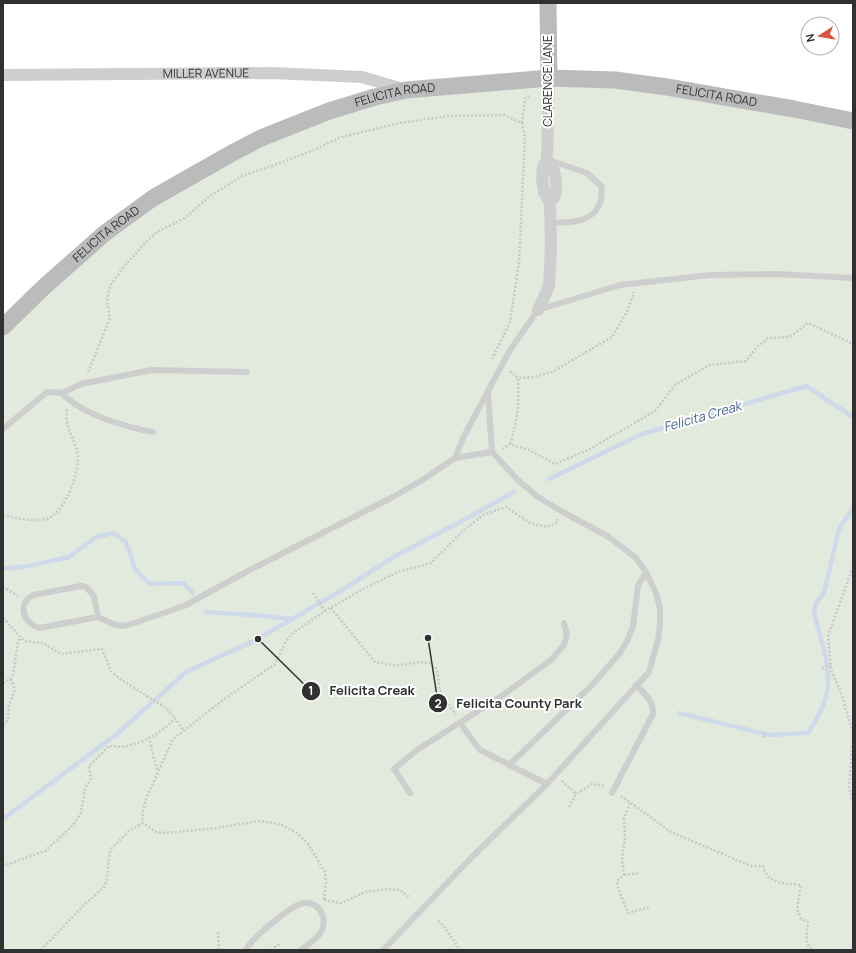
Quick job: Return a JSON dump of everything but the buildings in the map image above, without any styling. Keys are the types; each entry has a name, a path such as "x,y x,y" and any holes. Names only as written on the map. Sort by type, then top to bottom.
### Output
{"main road":[{"name":"CLARENCE LANE","path":"548,3 549,78"},
{"name":"FELICITA ROAD","path":"3,327 45,286 104,233 153,198 261,138 328,112 375,97 406,90 549,78 615,80 661,86 794,109 853,121"}],"street":[{"name":"MILLER AVENUE","path":"3,75 272,73 362,77 406,90"},
{"name":"CLARENCE LANE","path":"538,310 549,286 551,245 550,203 544,192 542,179 543,167 547,160 549,78"}],"lane":[{"path":"547,160 587,174 602,187 601,202 589,218 571,222 550,223"},
{"path":"455,458 463,438 510,350 538,310 630,284 710,275 776,274 853,278"},
{"path":"3,429 47,392 62,393 81,384 152,370 247,372"},
{"path":"62,393 69,401 88,411 129,428 153,432"},
{"path":"383,950 471,858 547,784 649,672 658,640 660,608 656,593 646,572 636,558 609,537 561,511 538,496 518,480 493,453 488,393"},
{"path":"98,617 94,596 86,587 81,586 33,595 26,601 24,606 25,617 32,626 39,628 98,617 113,624 122,626 128,625 184,606 248,571 389,499 430,475 455,458 493,453"},
{"path":"509,765 590,687 620,654 633,626 638,586 646,572"},
{"path":"410,793 394,769 417,750 503,695 551,660 564,645 567,635 564,623"},
{"path":"614,791 653,714 654,709 649,698 636,685"},
{"path":"460,723 480,750 547,784"},
{"path":"246,950 252,941 291,908 300,903 312,904 322,913 324,925 321,933 301,950"}],"path":[{"path":"492,359 510,322 517,284 525,161 525,138 522,123 525,99 531,94"},
{"path":"81,384 88,373 110,318 106,301 110,286 122,269 157,232 185,218 210,196 242,176 312,151 341,137 400,123 449,116 504,115 522,123"},
{"path":"508,370 518,378 533,377 552,372 612,337 627,312 633,295 630,284"},
{"path":"510,444 529,450 555,464 588,450 655,411 675,385 709,365 746,360 756,347 768,338 790,337 808,323 853,344"},
{"path":"493,453 510,444 516,425 519,393 518,378"},
{"path":"3,515 26,520 46,519 56,514 71,489 78,466 77,451 67,427 67,411 69,401"},
{"path":"318,909 324,900 326,883 325,872 308,844 297,833 280,824 258,821 217,828 166,833 156,832 143,823 142,817 146,799 173,739 223,700 275,664 286,641 292,634 324,610 331,608 362,589 398,572 431,563 464,530 482,515 506,508 530,522 546,526 556,523 561,511"},
{"path":"853,567 828,636 831,670 841,693 853,734 851,769 848,787 853,802"},
{"path":"3,587 26,601"},
{"path":"313,593 324,610"},
{"path":"331,608 362,648 375,662 391,665 419,662 430,663 437,668 439,687 460,723"},
{"path":"3,618 24,641 44,643 61,654 102,648 111,671 166,708 176,718 184,730"},
{"path":"3,683 13,674 20,638"},
{"path":"822,668 831,666"},
{"path":"3,725 8,720 9,706 14,692 14,686 10,678"},
{"path":"3,866 45,851 73,825 81,813 85,788 91,779 89,766 109,746 126,747 149,738 157,734 176,718"},
{"path":"764,731 764,738"},
{"path":"149,738 158,771"},
{"path":"555,775 576,794"},
{"path":"569,808 576,794 592,784 614,791 671,832 752,866 763,866 771,880 800,885 797,909 801,919 808,922 806,938 808,945 812,950"},
{"path":"624,875 622,860 625,838 624,818 630,803"},
{"path":"41,950 85,904 104,887 107,878 110,850 129,831 143,823"},
{"path":"639,873 624,875 618,880 617,885 628,913 649,907"},
{"path":"324,900 341,903 365,892 389,889 400,890 409,897"},
{"path":"438,921 443,925 460,950"},
{"path":"218,932 219,950"},
{"path":"271,950 281,943"}],"shaded area":[{"path":"549,78 853,121 853,950 3,950 3,327 45,286 200,172 376,97"}],"waterway":[{"name":"Felicita Creak","path":"549,479 642,434 806,386 853,417"},
{"name":"Felicita Creak","path":"3,819 117,734 186,672 258,639 347,587 395,556 514,492"},
{"path":"679,713 769,735 808,733 823,707 828,681 826,658 814,613 816,603 824,593 839,529 853,508"},
{"path":"3,569 28,566 69,557 96,537 113,533 126,542 135,569 150,584 184,583 193,593"},
{"path":"206,612 292,619"}],"place":[{"name":"Felicita County Park","path":"428,638"},
{"name":"Felicita Creak","path":"258,639"}]}
